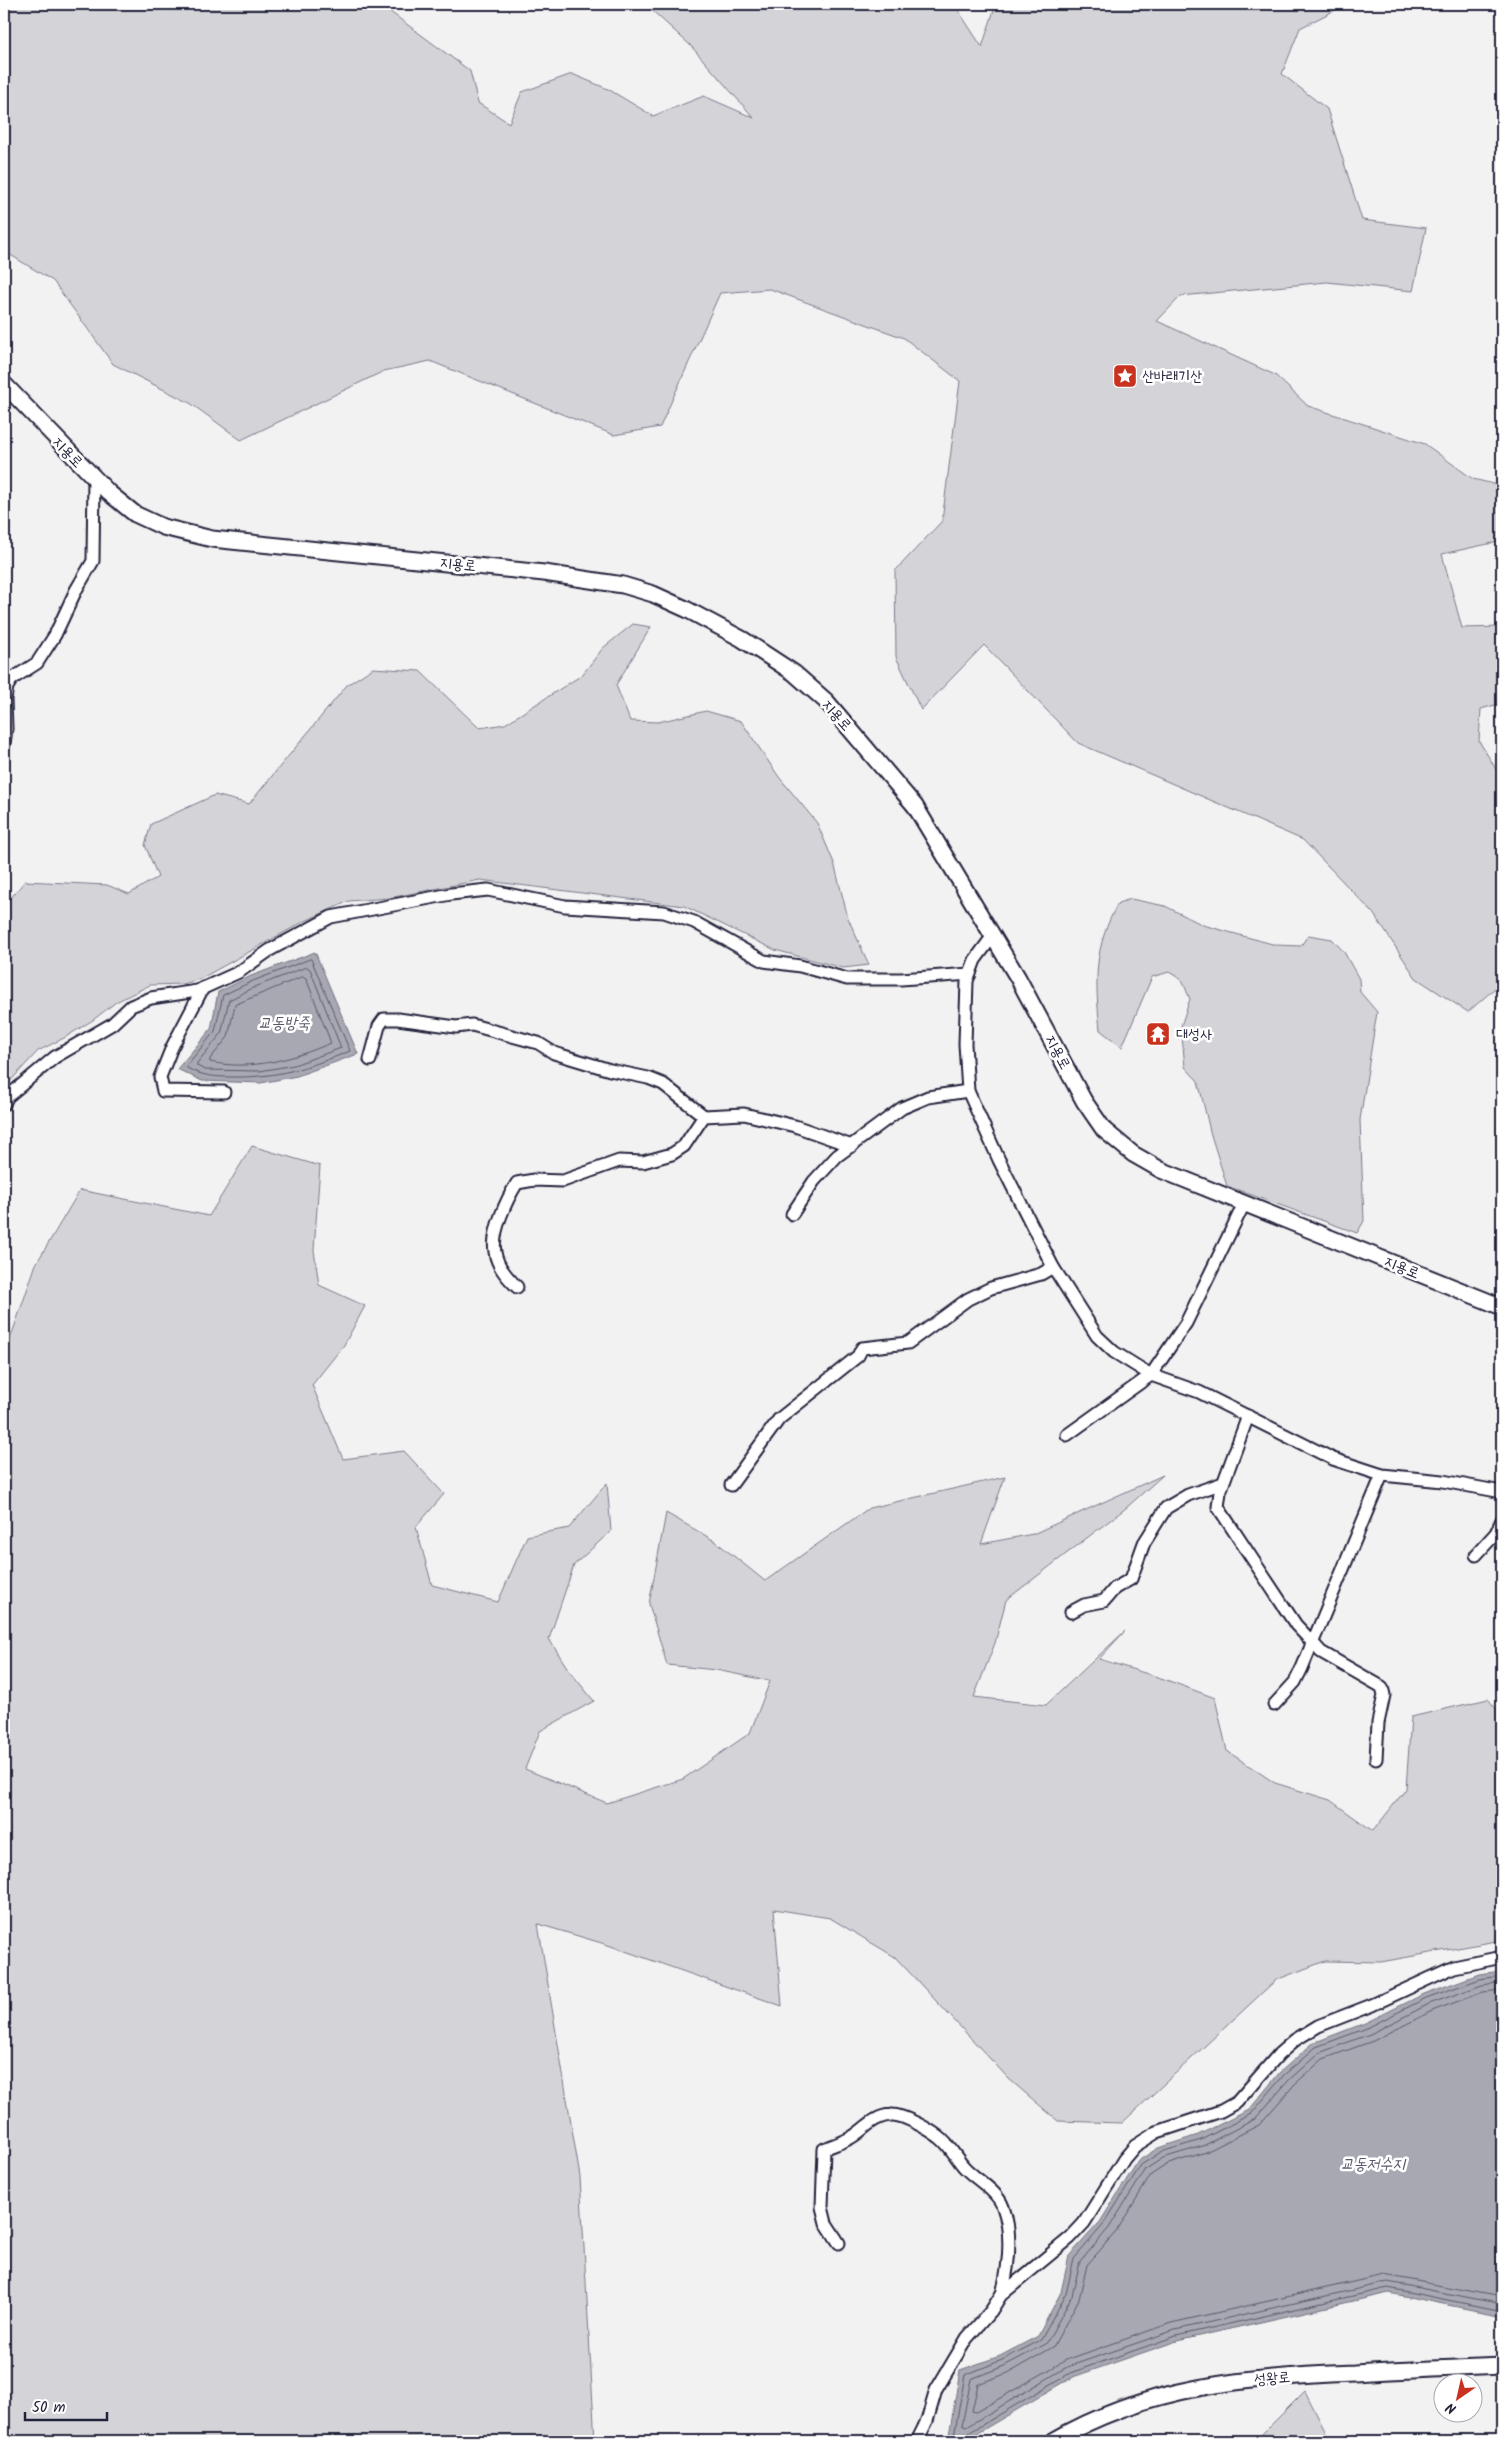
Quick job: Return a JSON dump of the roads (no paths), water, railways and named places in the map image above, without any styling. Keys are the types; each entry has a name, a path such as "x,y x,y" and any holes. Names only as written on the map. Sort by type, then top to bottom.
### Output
{"street":[{"name":"지용로","path":"4,384 94,478 134,514 164,527 212,539 544,573 623,585 653,594 686,609 742,639 794,673 827,702 915,806 1018,978 1084,1101 1104,1130 1133,1154 1161,1170 1502,1307"},
{"path":"4,744 6,729 4,699 7,687 12,679 36,663 55,635 76,590 93,561 94,478"},
{"path":"4,1104 7,1096 55,1057 112,1024 131,1006 151,998 198,991 239,972 270,950 331,917 451,894 488,890 565,906 664,912 694,922 730,940 764,961 800,966 847,979 901,979 970,974"},
{"path":"992,937 975,960 967,981 965,1044 968,1091 998,1160 1053,1267 1097,1336 1114,1352 1151,1375 1199,1392 1334,1459 1382,1475 1443,1481 1502,1492"},
{"path":"203,988 172,1047 160,1078 163,1091 224,1092"},
{"path":"370,1060 379,1026 384,1019 398,1019 456,1027 472,1025 538,1043 554,1053 610,1070 648,1078 663,1084 704,1116 744,1114 795,1126 852,1146"},
{"path":"792,1214 814,1181 838,1156 902,1108 928,1097 968,1091"},
{"path":"517,1287 502,1272 494,1251 499,1222 507,1198 517,1183 534,1180 563,1181 619,1161 643,1162 672,1154 684,1146 704,1116"},
{"path":"1067,1435 1151,1375 1186,1323 1244,1204"},
{"path":"731,1485 779,1419 858,1356 862,1348 908,1343 968,1299 991,1288 1042,1274 1053,1267"},
{"path":"1248,1416 1224,1483 1218,1507 1296,1625 1321,1652 1382,1687 1384,1695 1378,1723 1376,1759"},
{"path":"1274,1705 1295,1682 1382,1475"},
{"path":"1071,1612 1084,1606 1104,1601 1115,1588 1131,1579 1144,1543 1166,1508 1188,1494 1224,1483"},
{"path":"1476,1555 1496,1533 1502,1520"},
{"path":"1001,2295 1080,2228 1124,2159 1146,2138 1157,2132 1221,2111 1237,2102 1279,2054 1295,2040 1318,2026 1372,2005 1454,1967 1502,1957"},
{"path":"839,2243 826,2223 822,2208 824,2149 852,2137 867,2123 878,2118 892,2115 904,2117 940,2137 964,2167 996,2196 1002,2204 1009,2236 1009,2250 1006,2276 1001,2295 991,2312 967,2338 949,2365 936,2390 927,2422 917,2441"},
{"name":"성왕로","path":"1053,2441 1081,2425 1134,2404 1189,2389 1226,2382 1305,2375 1502,2366"}],"water":[{"name":"교동방죽","path":"315,952 358,1054 297,1076 261,1083 202,1081 177,1069 211,1029 218,992 251,976"},
{"name":"교동저수지","path":"1502,1971 1502,2316 1389,2293 1177,2341 1073,2377 964,2441 948,2441 960,2370 1000,2356 1038,2336 1061,2292 1069,2256 1100,2222 1138,2161 1158,2148 1198,2135 1249,2110 1280,2072 1313,2043 1365,2023 1424,1994 1479,1974"}],"place":[{"name":"산바래기산","path":"1125,376"},
{"name":"대성사","path":"1158,1034"}]}
